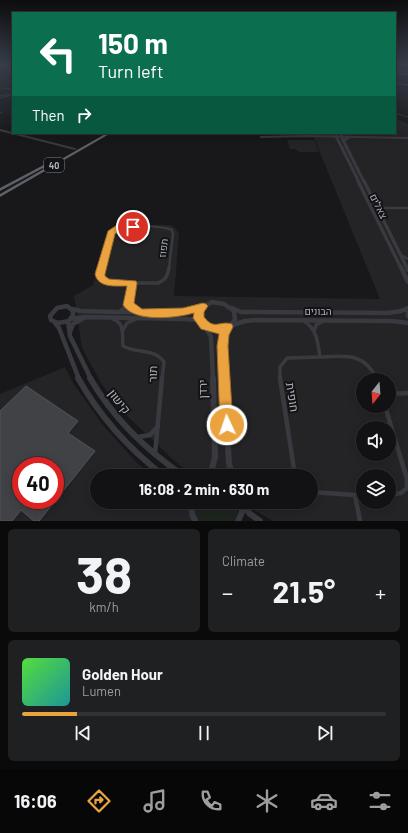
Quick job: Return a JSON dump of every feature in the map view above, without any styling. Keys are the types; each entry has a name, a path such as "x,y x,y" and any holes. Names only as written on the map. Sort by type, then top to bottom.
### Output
{"highway":[{"name":"40","path":"0,191 101,134"},
{"name":"40","path":"0,197 107,134"}],"street":[{"path":"0,130 12,133"},
{"path":"16,134 75,149"},
{"path":"261,137 338,136 408,138"},
{"name":"צאלים","path":"338,136 343,141 407,269"},
{"name":"צאלים","path":"338,136 408,282"},
{"path":"343,141 349,137"},
{"path":"374,203 385,208 408,208"},
{"path":"379,214 380,210 385,208"},
{"name":"תפוז","path":"125,227 169,228 173,234 166,278 158,283 132,283 108,282 103,280 101,277 100,274 111,233 116,229 125,227"},
{"path":"400,254 408,260 407,269"},
{"path":"114,312 123,309 128,305 132,283"},
{"path":"229,327 217,330 196,320 186,319 87,317 69,320 62,324 54,323 50,318 52,311 61,306 67,306 80,311 142,313 183,312 208,303 217,302 225,303 232,308 236,316 234,322 224,335 223,346 229,464 231,469"},
{"path":"128,305 142,313"},
{"path":"203,306 199,314 204,325"},
{"name":"הבונים","path":"232,308 241,312 397,312 408,309"},
{"path":"69,320 73,313 72,309"},
{"path":"408,309 408,316"},
{"path":"70,335 73,324 87,317"},
{"path":"109,318 119,321 123,330"},
{"path":"123,330 127,323 139,319"},
{"name":"קישון","path":"69,320 70,335 81,360 97,389 119,418 136,437 155,455 174,469"},
{"name":"הבונים","path":"229,327 244,321 257,320 392,321 408,323"},
{"path":"302,320 310,324 315,329 320,357"},
{"path":"315,329 317,324 326,320"},
{"name":"קישון","path":"54,323 59,328 80,380 99,410 126,442 156,469"},
{"name":"ירדן","path":"204,325 211,337 212,349 215,457 213,469"},
{"name":"תור","path":"123,330 123,346 128,350 156,352 161,356 164,362 155,455"},
{"name":"חופית","path":"294,469 280,378 280,367 282,361 287,358 354,356 363,360 371,367 374,373"},
{"path":"396,394 408,393"},
{"path":"387,413 407,479 407,488 401,493 396,494"},
{"path":"136,437 147,437 154,433 158,425"},
{"path":"318,492 355,495 360,521"},
{"path":"191,509 191,521"},
{"path":"192,509 195,521"},
{"path":"238,521 242,509"},
{"path":"246,509 249,513 260,521"}],"shaded area":[{"path":"396,118 408,124 408,521 273,521 253,509 318,509 318,469 186,469 179,465 122,411 101,383 82,348 74,296 93,285 109,231 128,225 171,225 176,229 179,234 174,296 380,299 312,134 396,134"},
{"path":"287,140 314,140 319,152 300,152 295,149 290,149"},
{"path":"65,367 73,383 102,424 136,462 144,469 90,469 90,509 200,509 220,521 0,521 0,394"},
{"path":"195,509 238,509 234,521 200,521"}],"building":[{"path":"26,386 78,421 68,433 95,451 64,490 64,457 12,457 12,509 49,509 39,521 34,521 21,510 12,521 0,521 0,411"}],"waterway":[{"path":"5,88 12,89"},
{"path":"0,96 12,94"},
{"path":"0,98 12,95"},
{"path":"396,113 408,117"}],"route":[{"path":"133,227 120,227 113,230 111,233 100,274 101,277 103,280 108,282 132,283 128,305 136,311 142,313 183,312 203,306 199,312 200,322 202,324 213,330 221,330 228,327 223,338 227,425"}]}
